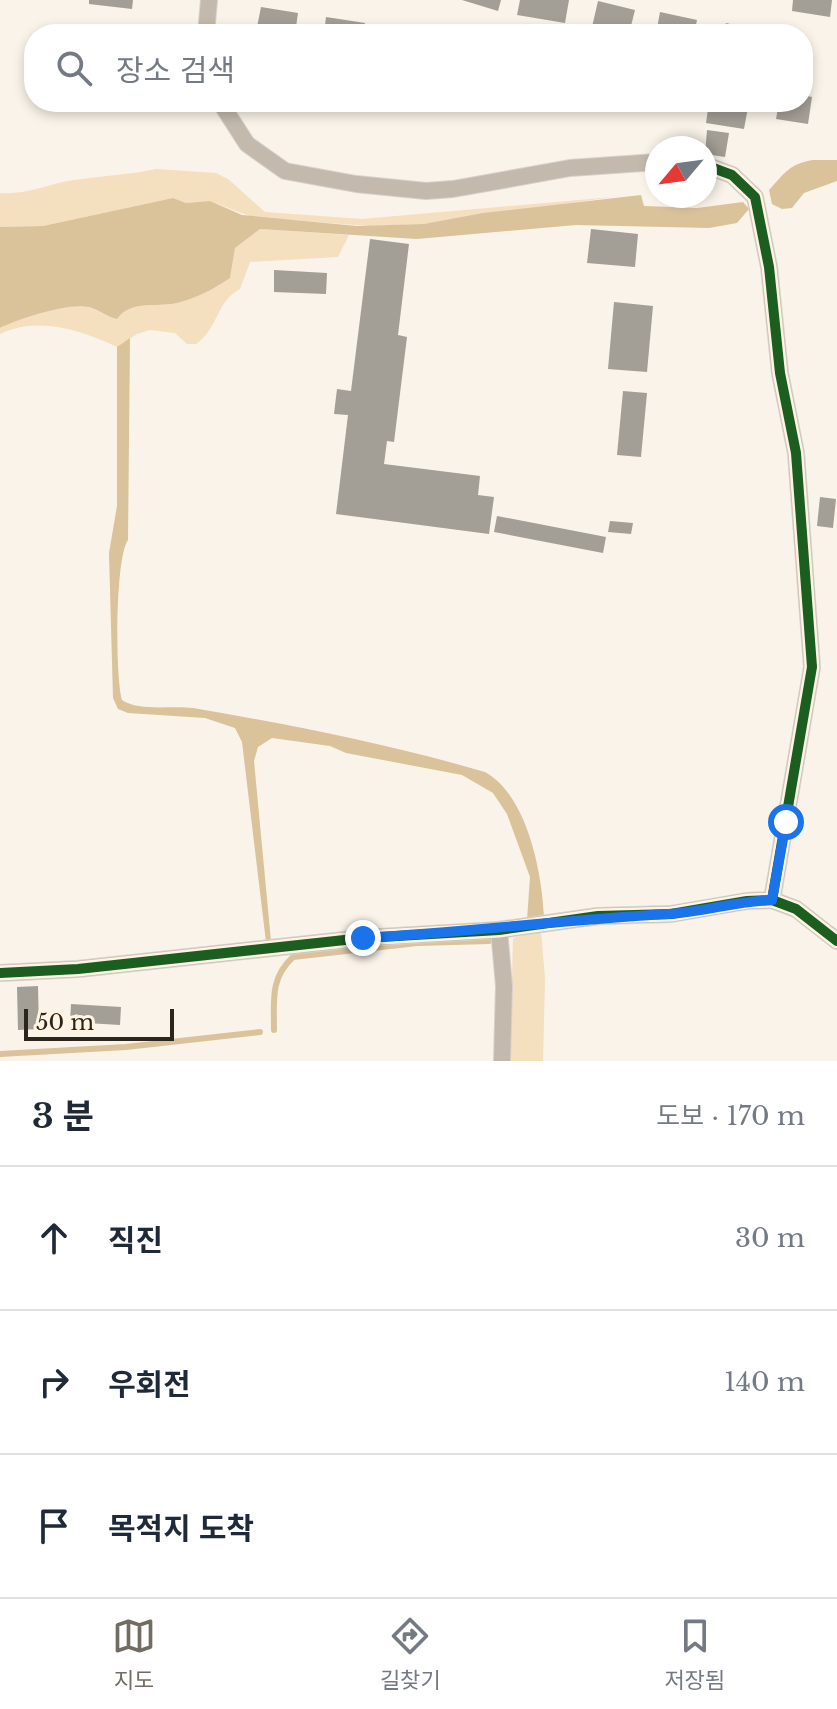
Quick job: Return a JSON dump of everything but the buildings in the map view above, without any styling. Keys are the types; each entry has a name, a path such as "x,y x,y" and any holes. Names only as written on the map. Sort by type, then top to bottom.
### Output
{"street":[{"path":"207,24 209,0"},
{"path":"226,112 247,144 285,171 356,184 426,191 570,168 645,163"},
{"path":"717,169 732,175 755,197 769,267 780,373 796,453 812,667 772,900"},
{"path":"0,973 78,969 363,938 499,930 598,916 671,914 772,900 814,920 837,941"},
{"path":"499,930 504,986 502,1061"}],"shaded area":[{"path":"813,160 837,160 837,181 804,193 792,208 782,209 772,204 769,190 779,179 793,167"},
{"path":"156,169 216,173 228,179 265,212 362,219 613,197 424,224 369,226 252,217 210,201 186,203 173,198 43,226 0,227 0,193"},
{"path":"641,195 645,208 717,208 717,205 743,202 749,209 737,223 709,228 576,225 417,239 260,229 235,248 230,278 191,299 137,306 117,319 88,307 68,307 0,328 0,227 43,226 173,198 186,203 210,201 242,215 357,226 424,224 483,213"},
{"path":"260,229 349,235 338,257 250,262 240,289 226,300 204,338 196,344 187,344 175,333 150,330 117,347 59,327 29,326 0,334 0,328 56,310 87,307 117,319 137,306 177,303 198,296 230,278 235,248"},
{"path":"130,338 128,540 121,569 118,618 122,700 138,706 193,708 304,728 485,772 500,783 522,816 536,857 544,917 527,920 530,877 507,814 493,793 462,775 346,753 330,746 272,738 258,747 254,761 271,941 266,942 242,742 235,728 205,718 128,713 118,709 113,698 109,553 117,506 117,347"},
{"path":"541,931 545,979 543,1061 510,1061 513,938"}],"waterway":[{"path":"274,1030 277,982 293,957 417,943 489,941"},
{"path":"0,1054 126,1047 260,1032"}],"cycle path":[{"path":"717,169 732,175 755,197 769,267 780,373 796,453 812,667 772,900"},
{"path":"0,973 78,969 363,938 499,930 598,916 671,914 747,901 772,900 796,909 837,941"}],"route":[{"path":"363,938 499,930 598,916 671,914 747,901 772,900 786,822"}]}
